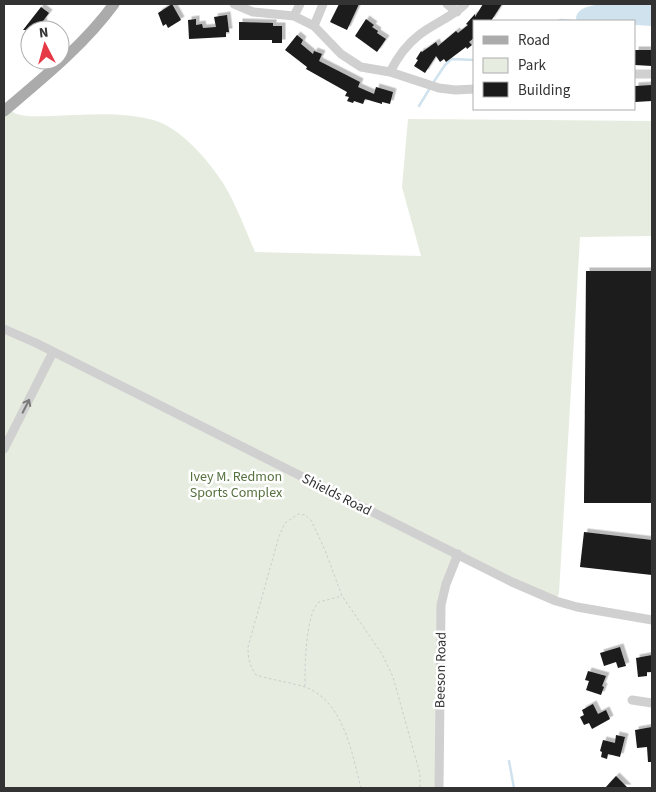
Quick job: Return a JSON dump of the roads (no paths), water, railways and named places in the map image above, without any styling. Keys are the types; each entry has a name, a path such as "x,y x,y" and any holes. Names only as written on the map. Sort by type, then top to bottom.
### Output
{"main road":[{"path":"4,111 60,63 114,4"}],"street":[{"path":"234,4 253,12 294,16 314,26 341,54 361,67 390,72 440,88 473,89"},
{"path":"294,16 300,4"},
{"path":"314,26 323,4"},
{"path":"447,4 456,12"},
{"path":"390,72 399,55 419,34 456,12 465,4"},
{"path":"636,74 652,74"},
{"name":"Shields Road","path":"4,329 512,582 565,604 652,620"},
{"path":"4,449 53,352"},
{"name":"Beeson Road","path":"439,788 441,605 446,584 458,554"},
{"path":"632,700 652,703"}],"water":[{"path":"601,4 652,4 652,26 636,25 636,20 577,20 579,12 589,6"}],"waterway":[{"path":"433,83 451,59 473,60"},
{"path":"419,106 430,88"},
{"path":"509,761 514,788"}],"park label":[{"name":"Ivey M. Redmon Sports Complex","path":"236,484"}]}
